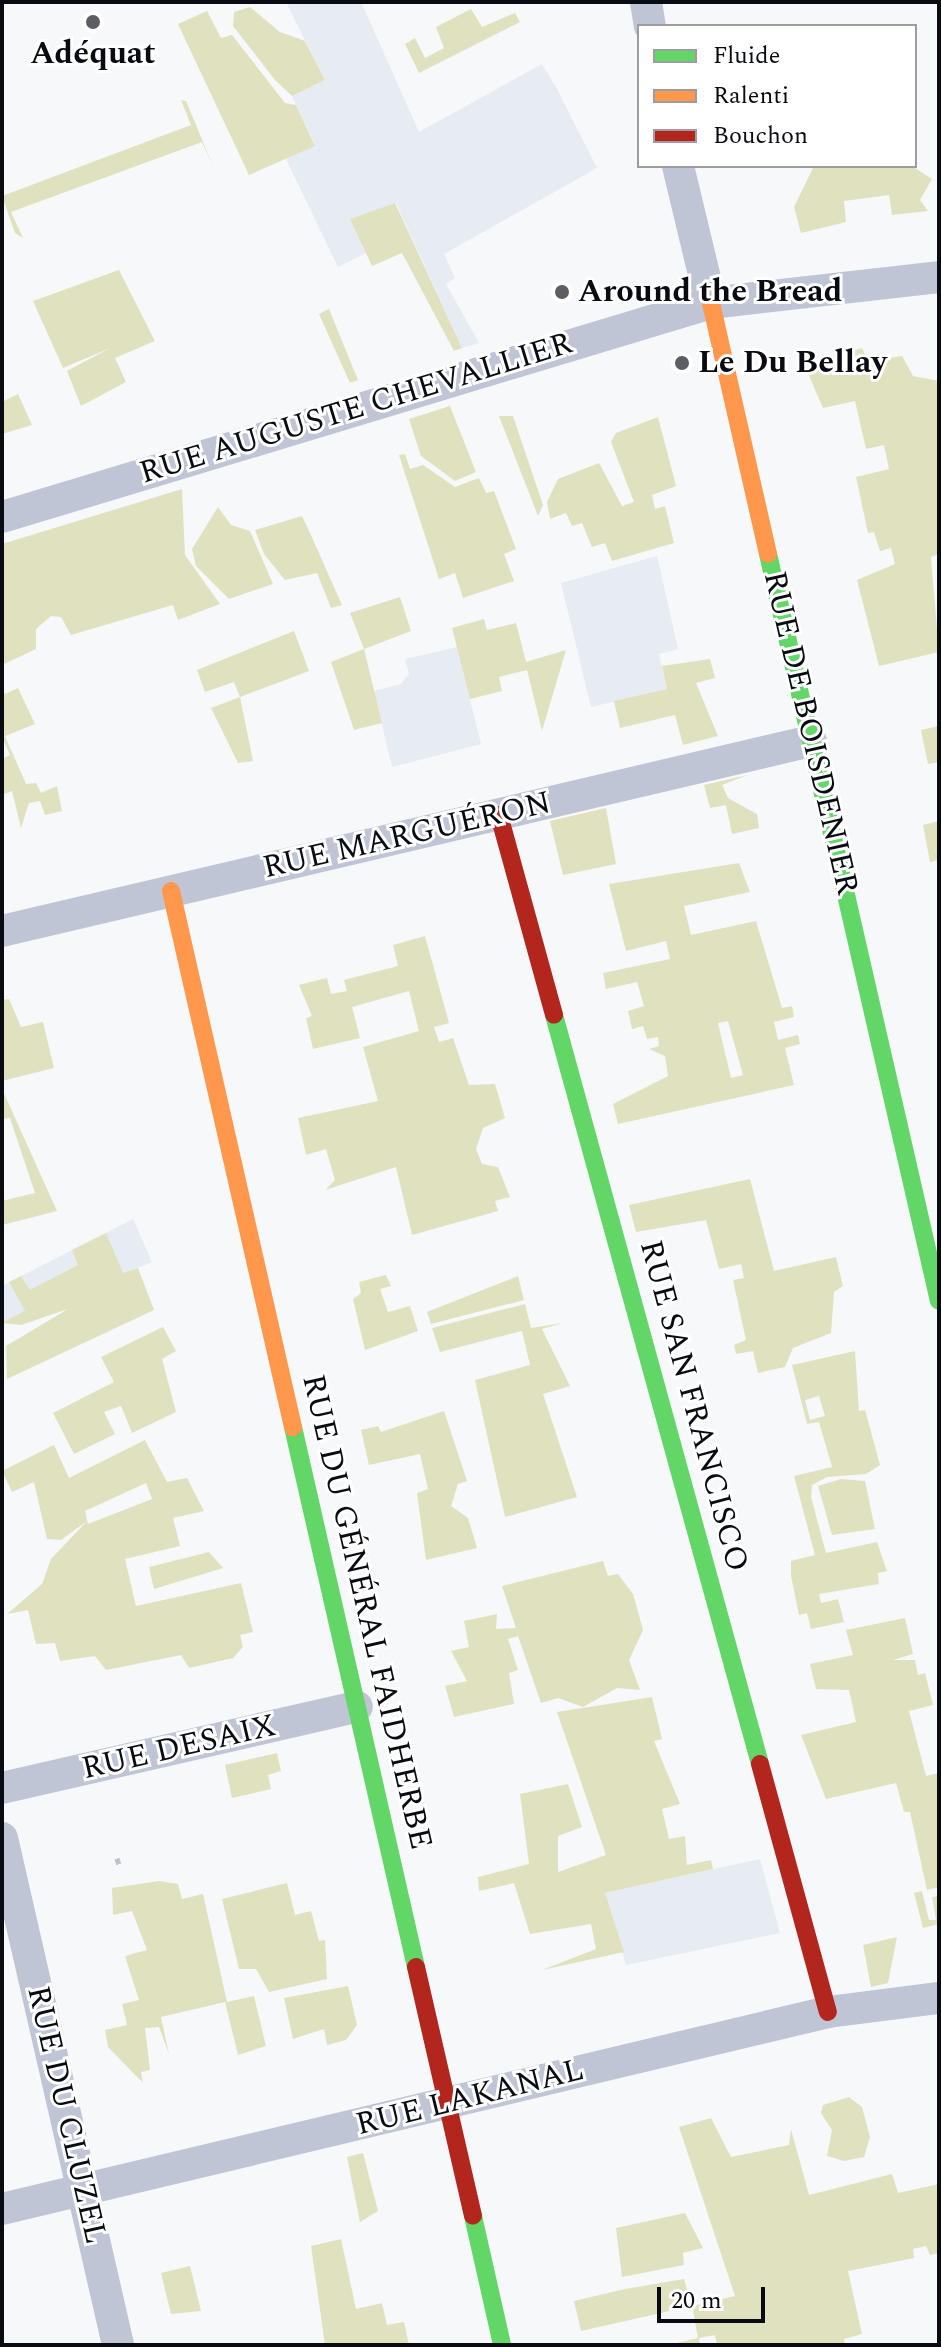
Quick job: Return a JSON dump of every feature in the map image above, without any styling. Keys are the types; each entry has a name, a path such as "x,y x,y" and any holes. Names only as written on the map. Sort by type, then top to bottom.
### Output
{"street":[{"name":"RUE DE BOISDENIER","path":"678,168 939,1301"},
{"name":"RUE AUGUSTE CHEVALLIER","path":"2,517 711,303 939,277"},
{"name":"RUE MARGUÉRON","path":"2,931 811,741"},
{"name":"RUE SAN FRANCISCO","path":"499,815 828,2012"},
{"name":"RUE DU GÉNÉRAL FAIDHERBE","path":"171,891 502,2345"},
{"name":"RUE DESAIX","path":"2,1788 357,1707"},
{"name":"RUE DU CLUZEL","path":"2,1838 118,2345"},
{"name":"RUE LAKANAL","path":"2,2209 828,2012 883,2011 939,1998"}],"shaded area":[{"path":"286,2 361,2 419,132 542,64 557,89 597,168 444,254 455,278 446,284 479,343 462,348 396,203 351,219 366,253 338,267 286,159 315,145 292,96 325,80"},
{"path":"657,556 678,649 659,654 667,689 591,707 561,583"},
{"path":"457,647 481,744 392,767 374,691 401,684 409,674 405,659"},
{"path":"133,1219 152,1262 2,1322 2,1286"},
{"path":"760,1859 780,1933 626,1965 604,1893"}],"green space":[{"path":"250,7 280,32 305,41 325,80 292,96 275,80 233,26 234,12"},
{"path":"471,9 482,27 515,13 520,22 419,73 405,44 415,38 425,58 444,48 436,27"},
{"path":"207,11 221,38 232,35 285,103 296,105 315,146 249,175 178,24"},
{"path":"181,100 186,101 213,166 202,142 11,212 23,238 15,233 2,196 191,125"},
{"path":"813,168 915,168 932,179 920,200 928,211 892,215 889,195 844,201 846,222 801,233 794,207"},
{"path":"395,203 462,348 454,351 402,253 372,266 350,219"},
{"path":"119,270 155,341 115,358 126,382 81,406 67,371 110,348 63,368 33,301"},
{"path":"329,309 358,380 350,383 319,314"},
{"path":"862,348 868,361 902,356 913,376 939,381 939,554 931,557 939,652 879,666 857,580 895,564 891,548 880,551 874,532 868,533 856,477 889,469 884,445 866,449 855,401 823,408 804,364"},
{"path":"18,394 32,425 2,434 2,402"},
{"path":"450,406 476,472 455,481 421,456 409,419"},
{"path":"499,416 513,416 543,505 538,516"},
{"path":"658,417 676,486 652,495 655,509 665,506 674,543 612,561 605,543 592,547 582,523 572,526 566,513 550,519 547,502 558,479 599,463 622,506 634,502 611,442 616,433"},
{"path":"405,454 410,469 423,465 455,487 479,478 486,493 494,491 516,549 504,554 514,581 463,598 455,573 439,579 399,455"},
{"path":"182,489 185,555 220,604 178,620 173,605 71,635 61,617 51,616 36,629 36,649 2,665 2,544"},
{"path":"218,507 231,525 250,531 273,584 229,599 196,566 192,549"},
{"path":"302,516 342,605 331,608 317,573 285,580 264,554 255,530"},
{"path":"400,597 411,631 364,649 350,613"},
{"path":"484,619 487,630 516,623 526,662 566,650 542,731 527,670 499,677 502,691 470,699 452,628"},
{"path":"294,631 309,671 240,697 234,682 205,692 197,670"},
{"path":"364,649 382,723 354,730 331,662"},
{"path":"710,659 715,678 696,683 718,736 683,745 675,715 620,728 614,701 667,689 662,666"},
{"path":"2,687 5,694 18,688 35,724 5,736 26,784 36,783 41,793 57,786 62,811 45,815 40,801 29,803 21,828 12,791 2,795 2,759 10,755 2,737"},
{"path":"240,697 253,761 238,763 211,708"},
{"path":"939,726 939,762 928,764 921,730"},
{"path":"748,775 722,785 728,798 757,814 759,828 732,834 726,805 710,808 704,785"},
{"path":"606,808 616,864 563,875 550,821"},
{"path":"939,821 939,860 930,862 923,825"},
{"path":"739,863 750,892 684,906 691,935 756,921 782,1008 792,1006 794,1017 774,1022 778,1040 798,1035 800,1044 785,1048 794,1085 618,1124 613,1104 668,1076 665,1056 649,1049 659,1046 658,1037 647,1039 643,1026 632,1029 628,1011 644,1006 637,982 606,989 603,973 670,959 666,941 626,951 609,884","holes":["728,1021 743,1075 731,1078 718,1023"]},
{"path":"425,936 449,1023 434,1027 439,1042 453,1038 469,1085 495,1084 505,1118 483,1128 476,1149 482,1164 498,1167 510,1197 495,1201 498,1211 412,1235 396,1167 325,1190 335,1180 326,1149 306,1155 298,1118 378,1101 363,1047 419,1031 409,991 352,1007 360,1038 313,1049 306,1018 312,1016 299,985 327,978 331,994 347,991 344,980 398,966 393,945"},
{"path":"9,999 21,1027 43,1022 54,1068 2,1081 2,1000"},
{"path":"2,1089 57,1211 2,1225 2,1201 35,1193 10,1118 2,1119"},
{"path":"750,1179 774,1271 836,1257 843,1286 834,1292 831,1333 793,1348 785,1367 758,1373 753,1351 736,1354 734,1345 746,1340 733,1280 744,1278 741,1264 719,1269 706,1220 636,1232 629,1205"},
{"path":"106,1233 123,1273 138,1268 154,1310 7,1379 6,1346 68,1309 21,1325 2,1323 2,1299 3,1322 25,1311 9,1282 21,1276 30,1290 78,1265 72,1250"},
{"path":"386,1275 391,1286 380,1289 388,1312 410,1306 418,1331 365,1350 353,1299 361,1293 359,1282"},
{"path":"518,1276 524,1300 431,1324 427,1312"},
{"path":"525,1304 531,1328 563,1323 542,1329 570,1386 543,1394 577,1497 505,1517 475,1380 530,1365 522,1331 440,1352 432,1328"},
{"path":"163,1327 176,1351 162,1359 176,1412 132,1433 121,1406 104,1412 115,1434 74,1454 53,1413 114,1382 101,1357"},
{"path":"855,1351 859,1411 865,1410 880,1465 866,1474 827,1477 812,1485 811,1497 826,1553 877,1542 887,1571 878,1573 879,1584 819,1594 821,1603 838,1599 844,1622 811,1629 807,1613 799,1615 791,1576 791,1561 815,1555 794,1476 832,1467 819,1422 807,1424 792,1365","holes":["819,1396 825,1416 810,1420 805,1400"]},
{"path":"444,1411 467,1481 458,1484 451,1506 468,1518 477,1548 426,1560 417,1493 428,1489 420,1454 369,1465 361,1430 378,1426 381,1432"},
{"path":"145,1440 167,1482 187,1478 204,1511 173,1518 180,1546 125,1559 136,1606 241,1583 253,1632 240,1635 243,1647 233,1658 189,1668 181,1655 106,1670 95,1656 60,1661 55,1643 36,1644 28,1610 7,1614 42,1584 51,1559 87,1521 61,1540 47,1539 34,1482 12,1492 2,1471 54,1445 69,1478","holes":["146,1483 152,1499 88,1524 85,1511"]},
{"path":"841,1479 865,1481 875,1529 832,1535 818,1486"},
{"path":"209,1552 223,1568 154,1589 149,1567"},
{"path":"603,1561 608,1576 618,1574 633,1594 643,1630 629,1660 640,1690 617,1688 583,1707 558,1698 541,1703 518,1636 508,1639 518,1670 509,1673 514,1704 454,1717 445,1686 467,1681 451,1651 469,1647 464,1621 497,1614 496,1629 516,1628 502,1586"},
{"path":"905,1618 913,1654 893,1660 915,1660 918,1675 925,1673 933,1705 909,1711 926,1776 939,1773 939,1887 927,1890 910,1812 904,1812 896,1783 826,1799 801,1735 856,1722 849,1690 816,1689 810,1664 853,1655 846,1630"},
{"path":"652,1697 662,1739 654,1741 680,1804 662,1809 669,1839 685,1836 687,1865 711,1860 713,1869 605,1893 624,1952 542,1970 596,1949 591,1924 530,1934 514,1883 479,1891 478,1877 529,1864 520,1794 568,1784 582,1827 558,1836 558,1872 606,1855 557,1712"},
{"path":"277,1753 281,1771 268,1775 271,1789 232,1798 225,1765"},
{"path":"159,1881 178,1884 182,1899 203,1894 227,2002 254,1996 266,2046 238,2055 225,2002 161,2017 169,2054 159,2027 145,2028 150,2070 141,2072 143,2083 108,2047 105,2030 127,2025 122,2004 139,2000 125,1956 147,1950 132,1911 113,1915 112,1888"},
{"path":"287,1883 295,1915 311,1911 319,1941 325,1940 327,1979 269,1992 256,1969 239,1969 222,1899"},
{"path":"922,1891 929,1920 936,1920 932,1897 939,1896 939,1924 923,1928 914,1893"},
{"path":"897,1937 888,1983 871,1987 863,1945"},
{"path":"348,1986 357,2025 346,2040 327,2045 324,2029 293,2039 284,1998"},
{"path":"849,2097 862,2107 870,2137 864,2157 844,2161 827,2156 832,2130 821,2113 823,2105"},
{"path":"711,2118 731,2157 789,2145 791,2129 809,2195 892,2174 898,2193 939,2184 939,2253 930,2255 926,2246 913,2249 914,2258 848,2271 862,2334 844,2339 845,2345 717,2345 715,2335 699,2338 700,2345 668,2345 698,2338 692,2306 735,2296 679,2127"},
{"path":"363,2153 378,2211 360,2222 347,2157"},
{"path":"685,2213 703,2248 683,2253 684,2265 622,2277 616,2228"},
{"path":"341,2239 356,2309 382,2303 387,2325 404,2322 409,2345 325,2345 311,2246"},
{"path":"190,2266 201,2311 171,2314 161,2273"},
{"path":"684,2279 692,2306 581,2331 574,2301"}],"traffic: fast":[{"path":"768,554 939,1301"},
{"path":"554,1015 760,1764"},
{"path":"293,1427 416,1967"},
{"path":"473,2216 502,2345"}],"traffic: slow":[{"path":"711,303 768,554"},
{"path":"171,891 293,1427"}],"traffic: jam":[{"path":"499,815 554,1015"},
{"path":"760,1764 828,2012"},
{"path":"416,1967 473,2216"}],"place":[{"name":"Adéquat","path":"93,22"},
{"name":"Around the Bread","path":"562,292"},
{"name":"Le Du Bellay","path":"682,363"}]}
